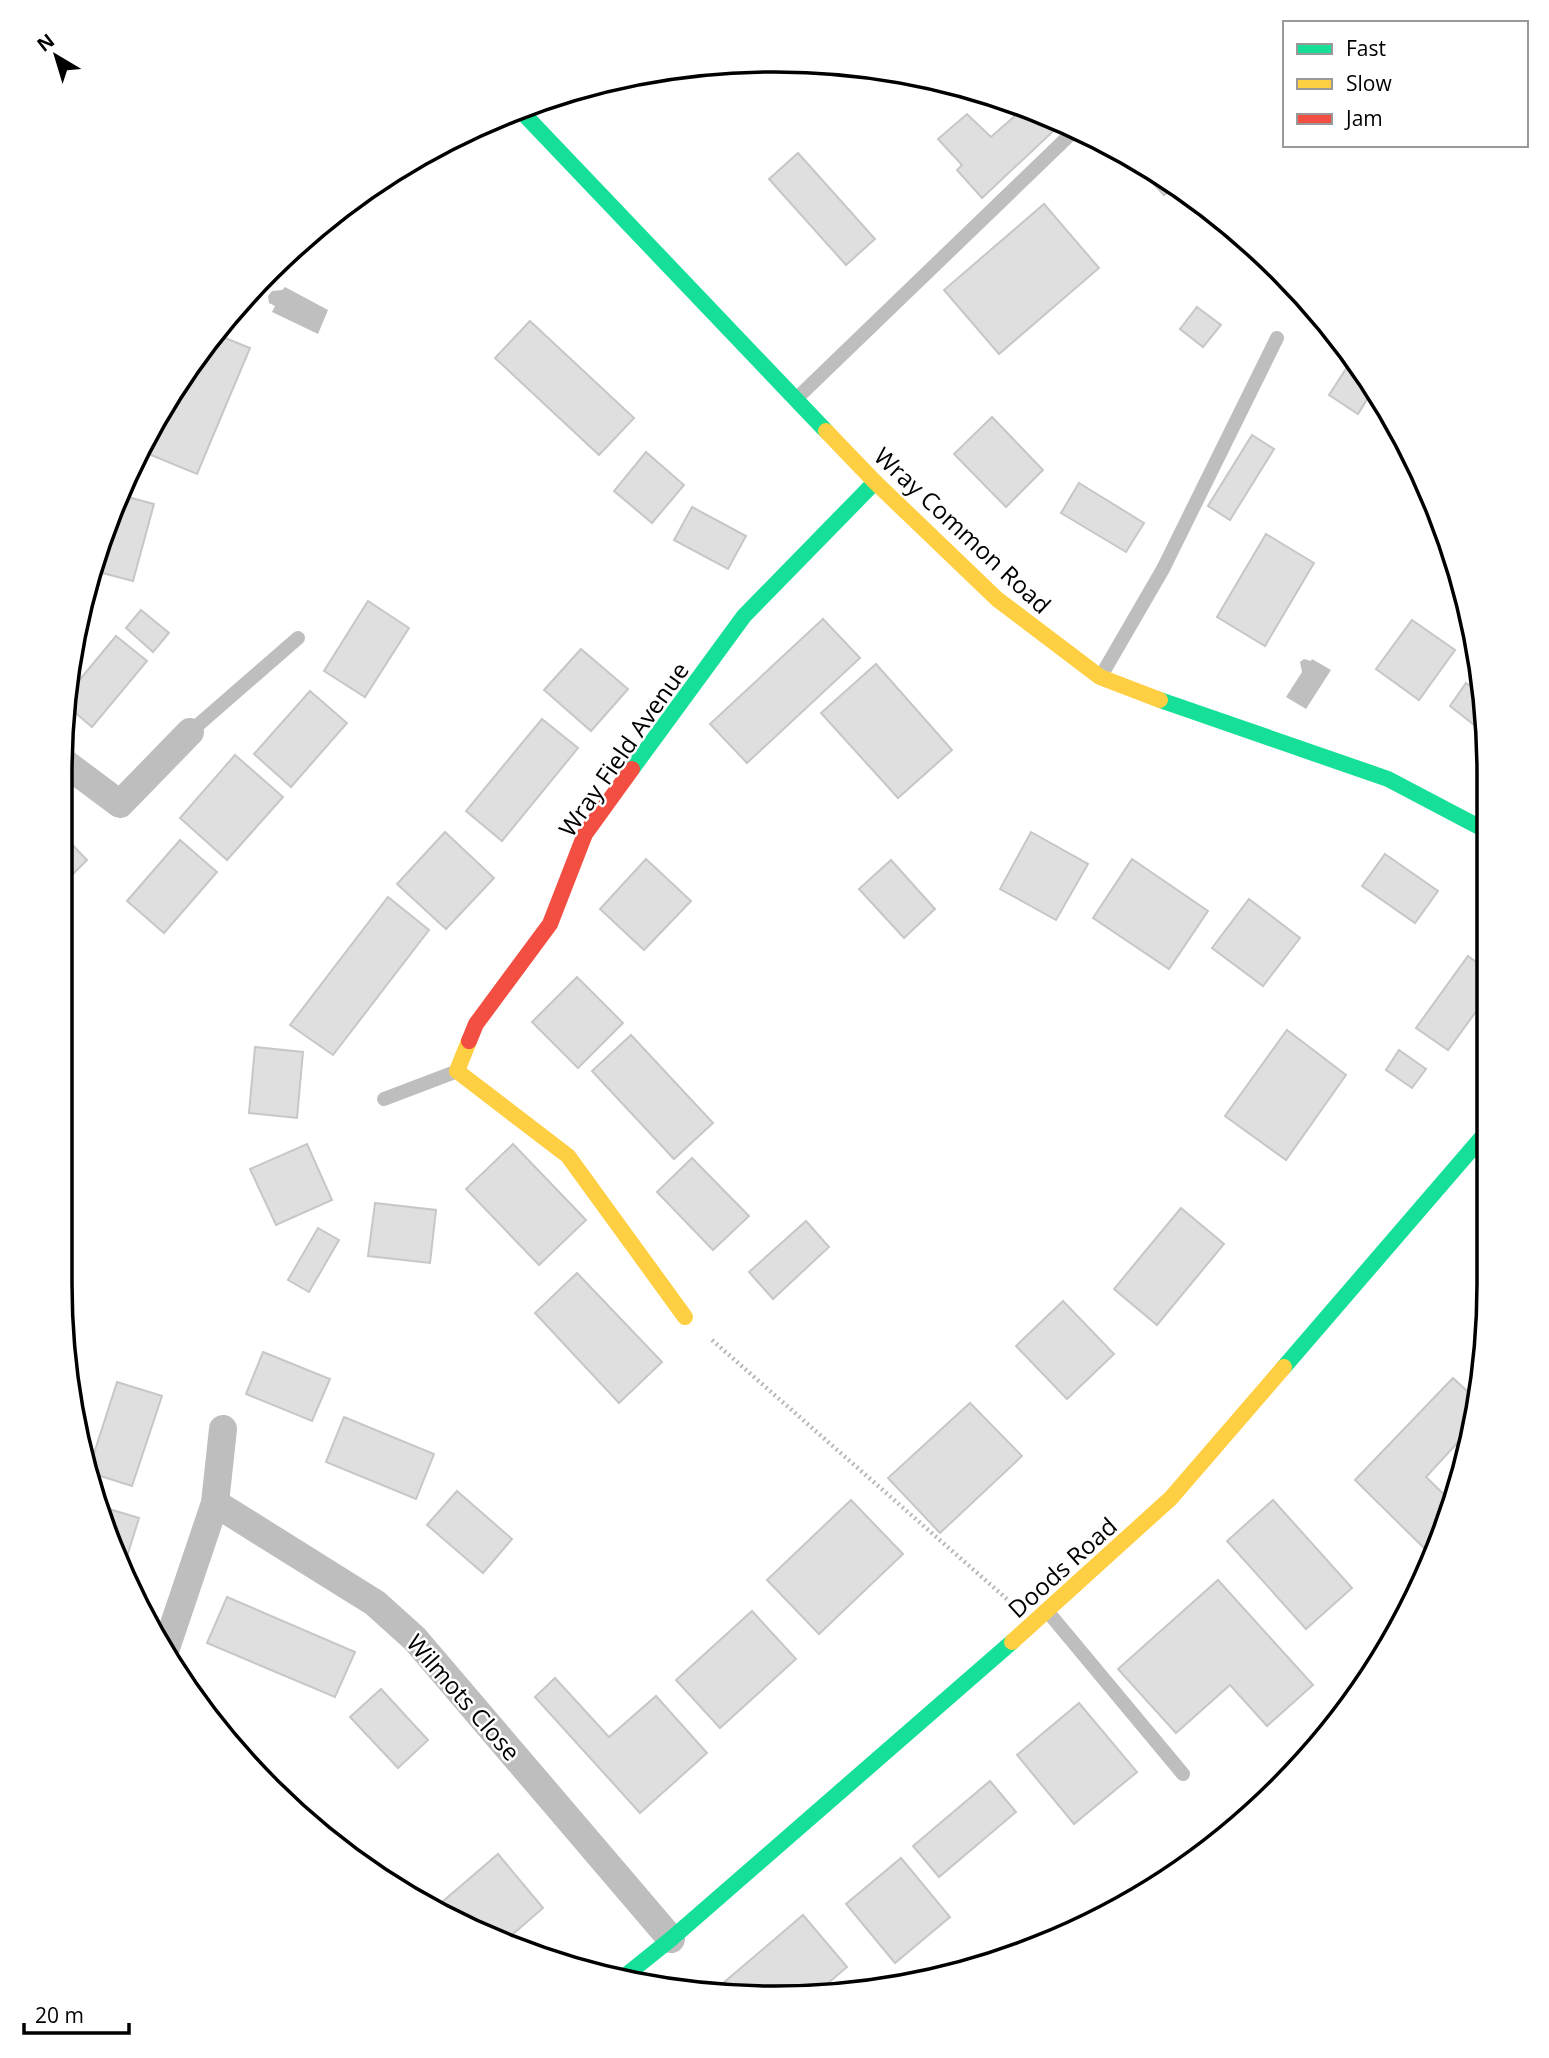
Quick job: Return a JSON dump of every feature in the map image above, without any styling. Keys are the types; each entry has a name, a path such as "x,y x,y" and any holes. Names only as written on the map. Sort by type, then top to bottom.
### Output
{"street":[{"name":"Wray Common Road","path":"528,117 875,482 997,599 1100,677 1202,716 1388,779 1477,826"},
{"name":"Wray Field Avenue","path":"457,1071 476,1024 550,924 585,835 744,616 875,482"},
{"path":"72,768 120,804 190,732"},
{"path":"457,1071 568,1156 685,1317"},
{"name":"Doods Road","path":"631,1971 1034,1623 1171,1498 1477,1143"},
{"path":"169,1640 215,1503 223,1429"},
{"name":"Wilmots Close","path":"215,1503 374,1603 415,1639 671,1939"}],"lane":[{"path":"795,400 1068,136"},
{"path":"1100,677 1163,569 1277,338"},
{"path":"190,732 298,638"},
{"path":"384,1099 457,1071"},
{"path":"1047,1611 1183,1774"}],"path":[{"path":"685,1317 1034,1623"}],"shaded area":[{"path":"285,287 328,310 318,334 272,312 275,306 269,303 268,296 272,291"},
{"path":"1312,659 1331,670 1306,709 1286,697 1302,672 1300,662"}],"building":[{"path":"967,114 991,137 1016,115 1054,130 982,198 957,170 962,165 938,139"},
{"path":"798,153 875,239 846,265 769,179"},
{"path":"1152,182 1168,192 1164,195"},
{"path":"1044,204 1099,268 999,354 944,290"},
{"path":"1197,307 1221,325 1203,347 1180,329"},
{"path":"530,321 634,418 599,455 495,358"},
{"path":"225,338 250,348 197,474 149,454 190,384"},
{"path":"1347,367 1368,398 1358,414 1329,395"},
{"path":"992,417 1043,470 1006,507 954,454"},
{"path":"1252,435 1274,449 1230,520 1208,506"},
{"path":"646,452 684,485 652,523 614,491"},
{"path":"1079,483 1144,523 1126,552 1061,513"},
{"path":"129,497 154,504 133,581 102,573"},
{"path":"692,507 746,536 728,569 674,540"},
{"path":"1266,534 1314,563 1265,646 1217,617"},
{"path":"368,601 409,628 365,697 324,671"},
{"path":"141,610 169,633 153,652 126,628"},
{"path":"823,619 860,658 747,763 710,724"},
{"path":"1412,620 1455,650 1419,700 1376,669"},
{"path":"116,636 147,661 92,727 75,712 78,681"},
{"path":"581,649 628,689 591,731 544,690"},
{"path":"876,664 952,750 898,798 821,713"},
{"path":"1466,683 1471,687 1476,726 1450,706"},
{"path":"310,691 347,723 291,787 254,754"},
{"path":"542,719 578,748 502,841 466,811"},
{"path":"235,755 283,797 227,860 180,818"},
{"path":"445,832 494,878 446,929 397,884"},
{"path":"1031,832 1088,864 1056,920 1000,889"},
{"path":"180,840 217,872 164,933 127,901"},
{"path":"72,844 87,860 72,875"},
{"path":"1385,854 1438,891 1415,923 1362,886"},
{"path":"646,859 691,901 644,950 600,909"},
{"path":"1132,859 1208,911 1169,969 1093,918"},
{"path":"891,860 935,909 904,938 859,889"},
{"path":"388,897 429,930 333,1055 290,1025"},
{"path":"1249,899 1300,938 1263,986 1212,948"},
{"path":"1468,956 1477,963 1477,1010 1448,1050 1416,1028"},
{"path":"577,977 623,1023 578,1068 532,1022"},
{"path":"1287,1030 1346,1075 1286,1160 1225,1116"},
{"path":"631,1035 713,1123 674,1159 592,1071"},
{"path":"255,1047 303,1052 297,1118 249,1113"},
{"path":"1399,1050 1426,1069 1412,1088 1386,1070"},
{"path":"307,1144 332,1200 276,1225 250,1169"},
{"path":"513,1144 586,1220 539,1265 466,1189"},
{"path":"692,1158 749,1216 713,1250 657,1192"},
{"path":"375,1203 436,1210 430,1263 368,1256"},
{"path":"1181,1208 1224,1244 1157,1325 1114,1289"},
{"path":"806,1221 829,1247 773,1299 749,1272"},
{"path":"318,1228 339,1240 309,1292 288,1280"},
{"path":"577,1273 662,1362 619,1403 535,1313"},
{"path":"1063,1301 1114,1354 1067,1399 1016,1346"},
{"path":"263,1352 330,1379 312,1421 246,1394"},
{"path":"1453,1378 1468,1392 1459,1441 1426,1477 1444,1495 1425,1549 1355,1480"},
{"path":"117,1382 162,1396 132,1486 99,1476 93,1455"},
{"path":"970,1403 1022,1456 940,1533 888,1478"},
{"path":"344,1417 434,1454 416,1499 326,1462"},
{"path":"457,1491 512,1539 483,1573 427,1525"},
{"path":"851,1500 903,1554 819,1634 767,1580"},
{"path":"1273,1500 1352,1588 1306,1629 1227,1541"},
{"path":"109,1509 139,1518 127,1556"},
{"path":"1218,1580 1313,1685 1267,1726 1230,1685 1176,1733 1118,1669"},
{"path":"227,1597 355,1652 335,1697 207,1643"},
{"path":"752,1611 796,1659 720,1728 676,1680"},
{"path":"555,1678 609,1737 656,1696 707,1753 640,1813 535,1697"},
{"path":"381,1689 428,1740 398,1768 350,1717"},
{"path":"1079,1703 1137,1772 1074,1824 1017,1755"},
{"path":"990,1781 1016,1812 939,1877 913,1846"},
{"path":"498,1854 543,1908 512,1935 442,1902"},
{"path":"901,1858 950,1917 895,1963 846,1904"},
{"path":"803,1915 847,1967 827,1984 722,1984"}],"traffic: fast":[{"path":"527,117 826,431"},
{"path":"632,769 744,616 875,482"},
{"path":"1160,700 1388,779 1477,826"},
{"path":"1284,1367 1477,1143"},
{"path":"631,1971 1012,1642"}],"traffic: slow":[{"path":"826,431 997,599 1100,677 1160,700"},
{"path":"469,1041 457,1071 568,1156 685,1317"},
{"path":"1012,1642 1171,1498 1284,1367"}],"traffic: jam":[{"path":"469,1041 476,1024 550,924 585,834 632,769"}]}
